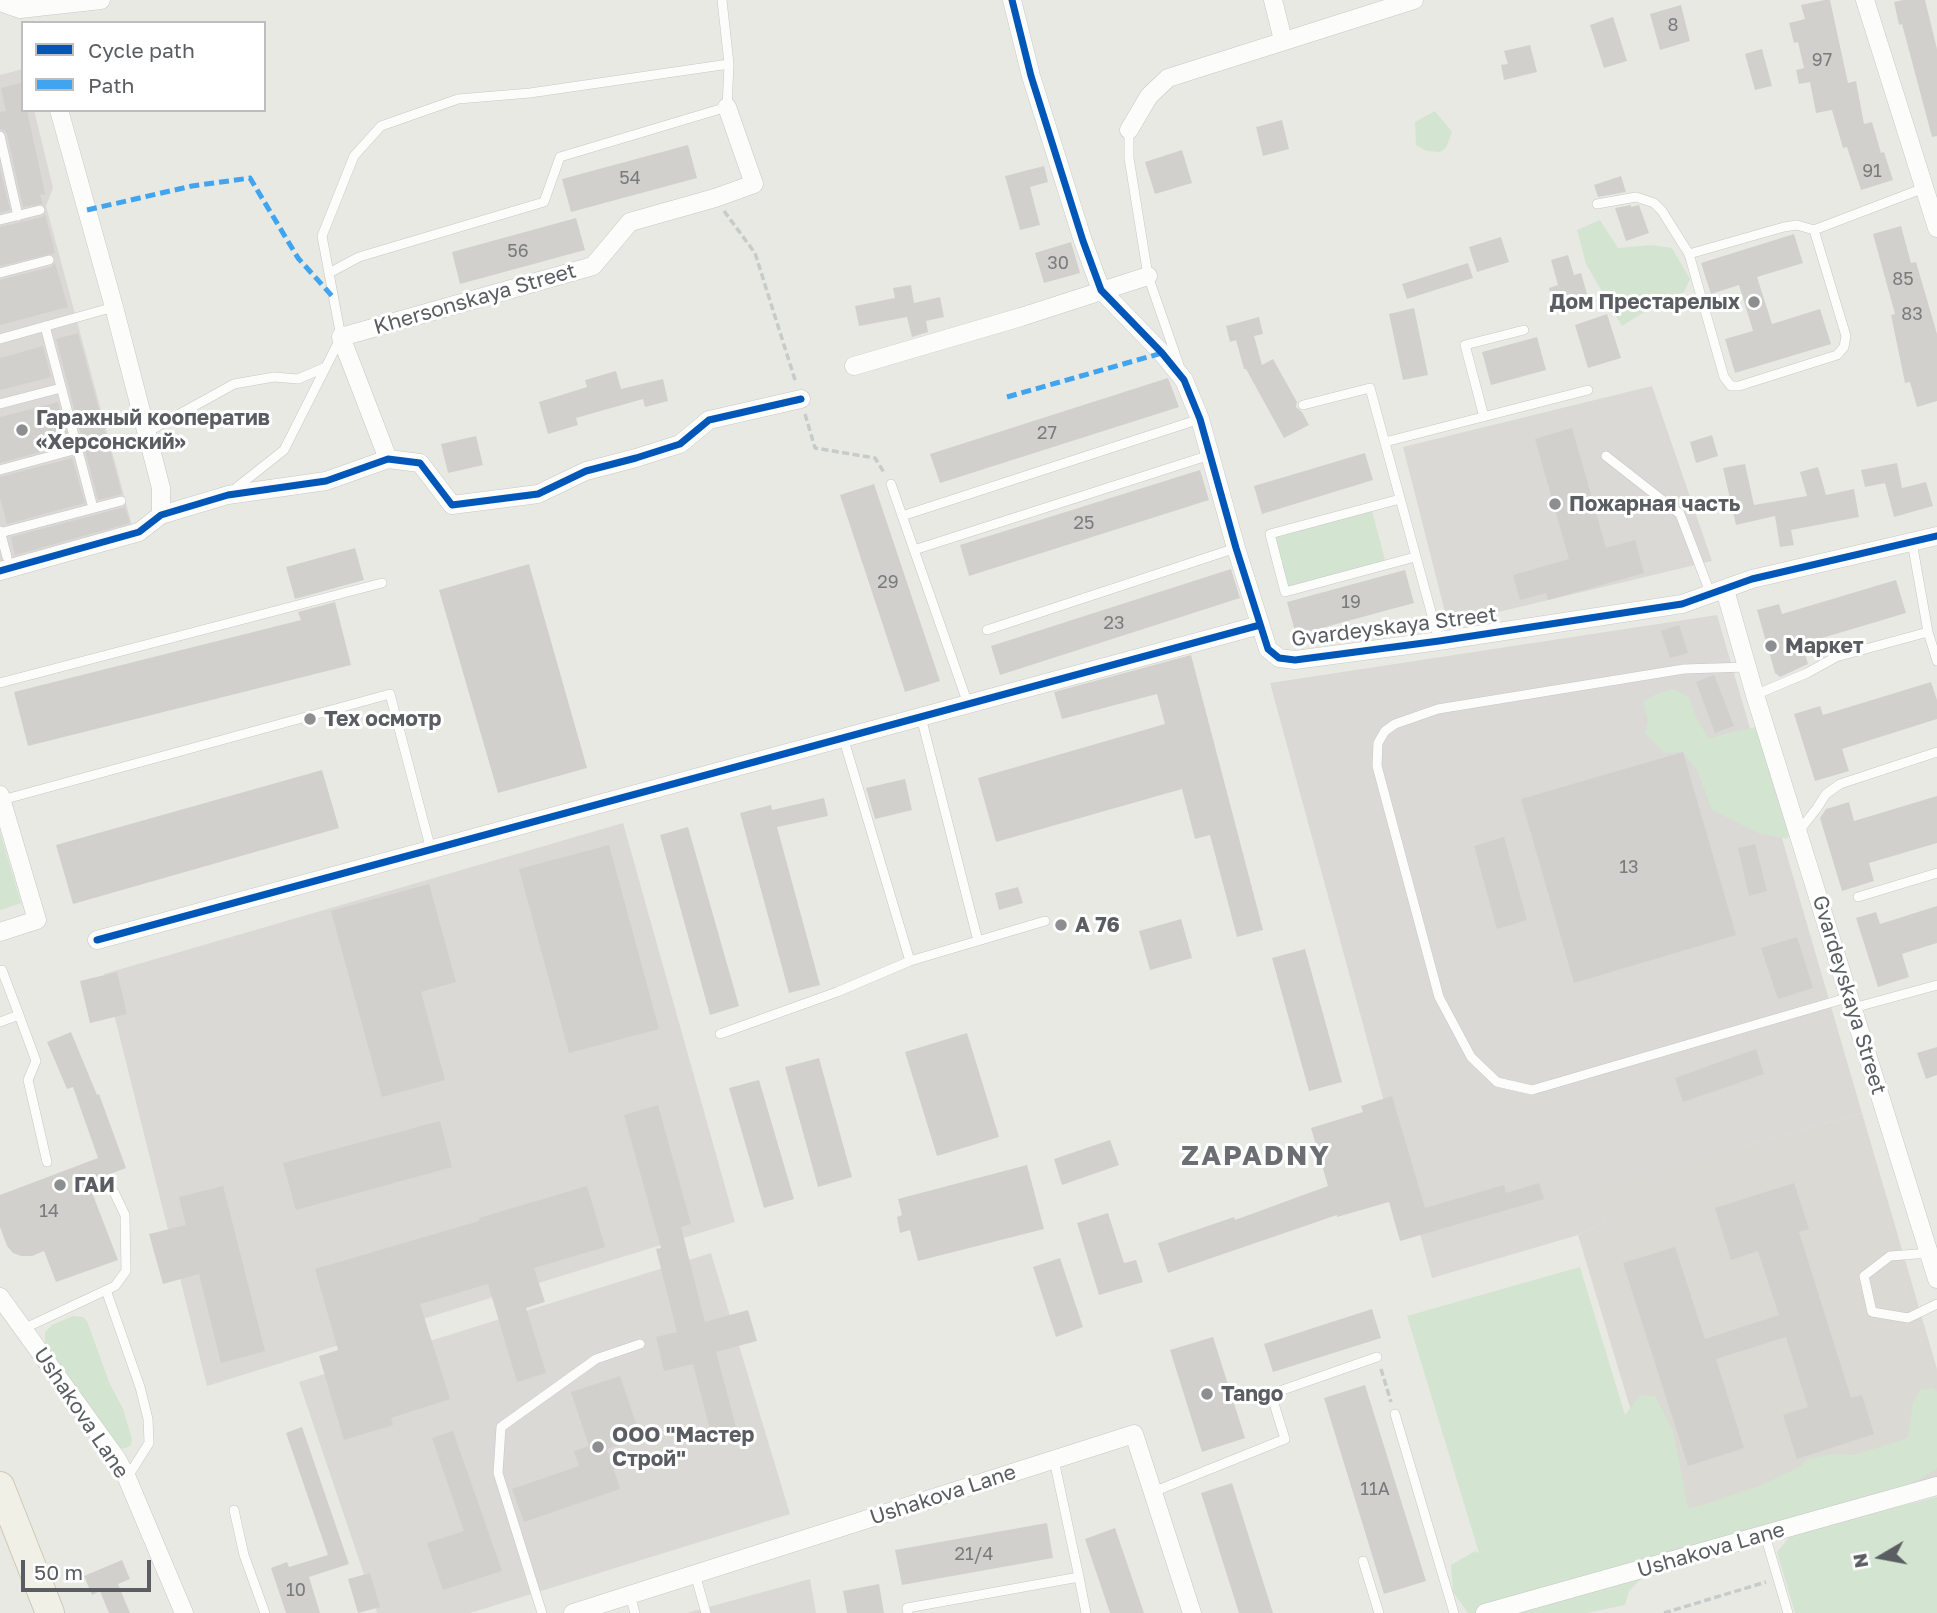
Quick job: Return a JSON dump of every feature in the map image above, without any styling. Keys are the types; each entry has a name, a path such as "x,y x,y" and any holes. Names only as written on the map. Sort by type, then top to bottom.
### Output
{"main road":[{"path":"0,1486 50,1613"}],"street":[{"path":"0,2 32,15 101,0"},
{"path":"1012,0 1031,76 1101,290 1162,353 1184,380 1200,419 1260,625"},
{"path":"1273,0 1283,40"},
{"path":"1129,130 1149,96 1168,78 1414,0"},
{"path":"1865,0 1937,228"},
{"name":"Khersonskaya Street","path":"341,337 593,266 630,222 754,184 727,107"},
{"path":"60,112 161,488 160,514"},
{"path":"854,366 1148,276"},
{"path":"341,337 388,459"},
{"path":"3,564 139,532 160,514 228,495 326,481 388,459 420,463 452,505 538,494 586,471 680,444 709,420 801,399"},
{"name":"Gvardeyskaya Street","path":"97,940 1260,625 1268,649 1279,658 1295,660 1682,604 1752,579 1937,536"},
{"name":"Gvardeyskaya Street","path":"1718,592 1747,667 1933,1252 1937,1279"},
{"path":"0,932 37,920 1,798"},
{"name":"Ushakova Lane","path":"0,1297 117,1460 184,1613"},
{"name":"Ushakova Lane","path":"573,1613 1134,1434 1192,1613"},
{"name":"Ushakova Lane","path":"1485,1613 1937,1486"}],"lane":[{"path":"329,273 359,257 544,202 560,157 727,107 729,64 722,0"},
{"path":"228,495 284,450 341,337 322,236 354,156 381,126 458,99 530,93 729,64"},
{"path":"1129,130 1129,159 1148,276 1184,380"},
{"path":"0,136 18,216"},
{"path":"1689,254 1784,227 1797,225 1814,230 1924,188"},
{"path":"1597,204 1636,197 1654,203 1662,211 1689,254 1724,377 1731,386 1739,386 1837,355 1844,347 1846,336 1814,230"},
{"path":"0,220 40,210"},
{"path":"0,273 49,260"},
{"path":"0,339 114,307"},
{"path":"45,327 93,508"},
{"path":"1484,416 1465,345 1524,330"},
{"path":"147,432 234,384 274,377 298,379 326,367"},
{"path":"0,404 61,388"},
{"path":"1303,405 1370,388 1439,641"},
{"path":"1385,442 1588,390"},
{"path":"902,516 1200,419"},
{"path":"0,470 77,449"},
{"path":"914,550 1210,455"},
{"path":"1606,456 1680,513 1718,592"},
{"path":"891,484 968,704"},
{"path":"1400,499 1270,534 1285,592 1415,556"},
{"path":"3,564 0,532 121,501"},
{"path":"1912,542 1928,632 1937,661"},
{"path":"987,630 1236,548"},
{"path":"0,683 382,583"},
{"path":"1755,695 1807,673 1836,657 1928,632"},
{"path":"1747,667 1684,669 1438,709 1405,719 1385,731 1378,743 1377,766 1439,997 1471,1057 1497,1082 1532,1090 1852,1003 1937,985"},
{"path":"1,798 390,694 431,850"},
{"path":"921,717 978,941"},
{"path":"843,737 910,961"},
{"path":"1798,832 1826,794 1840,784 1937,752"},
{"path":"1858,897 1937,873"},
{"path":"720,1034 837,992 910,961 1045,922"},
{"path":"0,971 2,970 36,1061 28,1080 47,1162"},
{"path":"0,1022 19,1015"},
{"path":"23,1329 115,1286 126,1270 125,1215 114,1192"},
{"path":"1933,1252 1890,1256 1864,1276 1872,1312 1908,1318 1937,1304"},
{"path":"106,1290 140,1387 148,1419 149,1443 127,1478"},
{"path":"542,1613 498,1473 501,1427 596,1359 640,1344"},
{"path":"1153,1492 1286,1439 1271,1394 1377,1357"},
{"path":"1395,1414 1454,1613"},
{"path":"1054,1460 1086,1613"},
{"path":"233,1510 244,1555 265,1613"},
{"path":"1765,1535 1788,1613"},
{"path":"1363,1561 1379,1613"},
{"path":"695,1574 706,1613"},
{"path":"908,1613 907,1608 1079,1577"},
{"path":"631,1595 635,1613"}],"path":[{"path":"715,198 755,253 816,448 875,458 891,484"},
{"path":"1377,1357 1395,1414"},
{"path":"1664,1613 1778,1579"}],"shaded area":[{"path":"21,70 21,112 34,112 53,188 46,206 133,529 0,566 0,75"},
{"name":"Пожарная часть","path":"1652,386 1712,561 1448,624 1403,447"},
{"path":"1717,615 1862,1113 1597,1188 1606,1222 1578,1235 1432,1278 1270,683"},
{"path":"623,823 735,1222 207,1386 104,974"},
{"path":"1862,1113 1937,1369 1937,1486 1676,1560 1578,1235 1606,1222 1596,1188"},
{"path":"711,1253 790,1514 470,1613 377,1613 299,1382"},
{"path":"810,1579 816,1613 687,1613"}],"green space":[{"path":"1435,111 1452,132 1446,148 1440,152 1427,151 1416,145 1415,122"},
{"path":"1600,220 1618,248 1651,245 1672,248 1690,279 1684,292 1654,306 1622,326 1586,264 1577,230"},
{"path":"1371,507 1386,564 1285,592 1270,534"},
{"path":"1673,689 1689,697 1697,719 1709,739 1756,727 1791,830 1787,839 1758,833 1712,810 1697,770 1683,752 1664,753 1645,733 1648,720 1643,702"},
{"path":"0,832 21,903 0,910"},
{"path":"1580,1267 1625,1415 1640,1395 1655,1396 1673,1431 1688,1508 1762,1485 1801,1466 1807,1459 1834,1454 1854,1455 1908,1438 1913,1402 1921,1389 1933,1388 1937,1392 1937,1468 1886,1501 1738,1531 1642,1578 1629,1591 1625,1605 1587,1613 1468,1613 1453,1592 1451,1565 1475,1551 1479,1553 1407,1316"},
{"path":"73,1316 83,1317 87,1321 109,1382 123,1409 132,1439 131,1445 126,1448 117,1449 45,1345 45,1332 52,1325"},
{"path":"1937,1497 1937,1613 1795,1613 1777,1552 1792,1534"}],"building":[{"path":"1830,0 1848,83 1856,81 1864,124 1872,122 1893,180 1861,190 1847,147 1843,148 1832,110 1816,113 1810,82 1799,84 1796,70 1804,68 1798,42 1794,43 1789,23 1805,19 1801,5"},
{"path":"1925,0 1937,49 1937,136 1932,137 1902,24 1899,25 1894,2"},
{"path":"1681,5 1690,41 1660,50 1650,14"},
{"path":"1613,17 1627,61 1604,68 1590,25"},
{"path":"1530,45 1537,72 1504,80 1501,65 1508,64 1504,51"},
{"path":"1762,49 1772,86 1755,90 1745,54"},
{"path":"21,83 21,112 27,112 45,194 40,195 43,204 23,207 7,134 0,129 0,112 6,111 1,88"},
{"path":"1282,120 1289,149 1263,156 1256,127"},
{"path":"688,145 697,178 571,212 562,179"},
{"path":"1182,150 1192,183 1155,194 1145,162"},
{"path":"1044,166 1048,182 1030,187 1040,225 1020,230 1005,176"},
{"path":"0,168 10,210 0,213"},
{"path":"1621,176 1626,192 1598,197 1594,185"},
{"path":"1639,205 1649,233 1626,241 1615,208"},
{"path":"45,214 55,253 0,266 0,227"},
{"path":"576,218 585,250 460,284 452,252"},
{"path":"1901,226 1911,263 1916,262 1937,334 1937,401 1917,407 1910,382 1905,383 1891,315 1895,314 1873,234"},
{"name":"Дом Престарелых","path":"1794,234 1803,263 1757,277 1772,324 1820,309 1831,344 1735,373 1725,339 1753,331 1739,285 1711,294 1701,263"},
{"path":"1501,237 1509,262 1477,272 1469,247"},
{"path":"1071,242 1080,273 1044,283 1035,253"},
{"path":"1568,255 1574,275 1581,273 1587,294 1553,304 1549,288 1558,285 1551,260"},
{"path":"55,263 68,307 0,325 0,280 51,267"},
{"path":"1468,263 1473,278 1407,299 1402,284"},
{"path":"911,285 914,303 940,297 944,317 926,321 928,332 912,337 907,317 859,326 855,306 895,298 893,288"},
{"path":"1414,308 1428,375 1403,380 1389,314"},
{"path":"1607,314 1621,358 1588,368 1575,325"},
{"path":"1259,317 1263,334 1254,336 1262,365 1273,359 1297,402 1296,407 1309,425 1284,438 1244,369 1236,340 1230,342 1226,326"},
{"path":"78,333 122,494 98,500 56,339"},
{"path":"1537,337 1546,370 1491,385 1482,352"},
{"path":"43,346 51,377 0,390 0,358"},
{"path":"616,371 621,389 663,379 668,401 645,407 643,399 576,418 578,425 548,434 539,402 587,387 585,380"},
{"path":"1168,378 1179,407 940,483 930,454"},
{"path":"58,402 69,444 0,463 0,417"},
{"path":"1572,428 1606,548 1635,540 1644,573 1548,600 1546,593 1520,600 1513,575 1569,559 1535,439"},
{"path":"1712,435 1718,456 1696,463 1690,442"},
{"path":"476,436 483,465 448,473 441,444"},
{"path":"1365,453 1373,480 1262,514 1254,486"},
{"path":"72,458 85,503 7,524 0,498 0,477"},
{"path":"1897,463 1902,488 1926,482 1933,506 1894,517 1885,483 1865,487 1861,470"},
{"path":"1745,464 1754,505 1807,496 1800,472 1818,467 1826,495 1854,489 1859,517 1791,530 1794,545 1780,547 1775,516 1736,525 1723,468"},
{"path":"1200,470 1209,500 969,576 960,545"},
{"path":"874,484 940,681 905,692 840,495"},
{"path":"125,507 130,523 15,555 11,537"},
{"path":"355,548 364,580 295,599 286,567"},
{"path":"529,564 587,768 498,793 439,590"},
{"path":"1231,569 1240,598 1000,675 991,646"},
{"path":"1405,570 1414,603 1296,635 1287,602"},
{"path":"1896,580 1906,613 1802,644 1808,664 1780,677 1775,673 1757,610 1779,604 1782,614"},
{"path":"335,602 351,665 28,746 14,692 301,620 298,612"},
{"path":"1679,625 1688,653 1670,658 1661,631"},
{"path":"1191,655 1263,930 1237,937 1210,835 1195,839 1182,789 996,842 978,778 1165,724 1157,694 1062,719 1054,692"},
{"path":"1714,675 1734,726 1715,733 1696,682"},
{"path":"1931,682 1937,700 1937,719 1842,749 1849,771 1815,781 1794,714 1820,706 1823,715"},
{"path":"1683,752 1736,935 1574,983 1521,799"},
{"path":"322,770 339,828 73,904 56,845"},
{"path":"905,779 912,810 875,819 866,788"},
{"path":"1937,796 1937,843 1869,863 1874,881 1842,891 1820,818 1826,809 1849,802 1854,821"},
{"path":"824,798 828,816 777,827 820,985 789,993 740,813 771,805 772,810"},
{"path":"688,827 739,1006 710,1015 660,835"},
{"path":"1504,837 1527,920 1497,929 1474,846"},
{"path":"1755,844 1767,891 1749,896 1738,848"},
{"path":"609,845 659,1029 569,1053 519,869"},
{"path":"429,884 456,982 421,992 445,1080 382,1097 331,911"},
{"path":"1018,887 1023,903 999,910 995,893"},
{"path":"1937,906 1937,943 1902,954 1909,977 1878,987 1856,918 1876,912 1880,924"},
{"path":"1181,919 1192,958 1150,970 1139,931"},
{"path":"1797,937 1813,988 1778,999 1761,948"},
{"path":"1305,949 1342,1082 1309,1091 1272,958"},
{"path":"117,972 127,1014 90,1023 80,981"},
{"path":"71,1032 97,1095 99,1094 126,1168 88,1182 118,1260 56,1282 44,1251 32,1256 21,1256 13,1253 7,1246 0,1227 0,1195 98,1158 73,1087 67,1089 47,1042"},
{"path":"967,1033 999,1137 937,1156 905,1052"},
{"path":"1937,1047 1937,1075 1926,1079 1917,1053"},
{"path":"1756,1049 1764,1074 1683,1102 1675,1078"},
{"path":"819,1058 852,1177 818,1187 785,1067"},
{"path":"759,1080 794,1199 764,1208 729,1088"},
{"path":"1392,1096 1425,1208 1504,1185 1506,1193 1539,1183 1544,1199 1400,1241 1389,1202 1337,1215 1168,1273 1158,1243 1234,1217 1235,1220 1328,1186 1311,1128 1363,1112 1361,1106"},
{"path":"658,1105 691,1224 681,1227 705,1322 748,1310 757,1341 716,1352 736,1427 711,1433 693,1364 664,1371 656,1337 677,1332 656,1249 661,1248 624,1115"},
{"path":"440,1121 452,1167 296,1210 283,1163"},
{"path":"1110,1140 1119,1165 1062,1185 1054,1159"},
{"path":"1027,1165 1044,1229 918,1261 910,1230 900,1233 897,1217 902,1215 898,1199"},
{"path":"1794,1183 1809,1229 1799,1232 1851,1398 1862,1395 1874,1434 1797,1459 1783,1415 1808,1407 1786,1337 1716,1359 1744,1448 1688,1466 1623,1263 1675,1247 1705,1339 1779,1315 1758,1251 1731,1260 1715,1208"},
{"path":"223,1186 265,1351 221,1363 199,1274 163,1284 149,1234 186,1225 179,1197"},
{"path":"587,1186 605,1247 534,1268 545,1302 526,1308 546,1373 517,1382 488,1284 420,1304 450,1399 391,1418 393,1425 344,1440 319,1356 338,1350 315,1269"},
{"path":"1108,1213 1124,1263 1136,1260 1143,1282 1099,1295 1077,1223"},
{"path":"1060,1258 1083,1327 1056,1337 1033,1267"},
{"path":"1372,1309 1381,1338 1273,1372 1264,1344"},
{"name":"Tango","path":"1213,1337 1245,1438 1202,1452 1170,1350"},
{"name":"ООО \"Мастер Строй\"","path":"620,1376 641,1438 607,1449 620,1489 524,1522 512,1489 579,1466 574,1451 589,1446 571,1392"},
{"path":"1365,1385 1426,1581 1384,1594 1324,1398"},
{"path":"302,1427 349,1564 309,1577 320,1613 286,1613 271,1568 287,1562 289,1567 328,1555 286,1433"},
{"path":"453,1431 502,1571 443,1590 427,1543 464,1531 432,1438"},
{"path":"1232,1483 1273,1613 1239,1613 1201,1493"},
{"path":"1047,1523 1053,1558 902,1585 895,1550"},
{"path":"1115,1528 1144,1613 1110,1613 1085,1539"},
{"path":"122,1560 130,1579 118,1584 130,1613 109,1613 100,1591 92,1595 84,1576"},
{"path":"370,1573 380,1607 358,1613 348,1579"},
{"path":"879,1584 884,1613 847,1613 843,1591"}],"marked path":[{"path":"87,210 192,186 250,178 298,258 333,297"},
{"path":"1007,397 1162,353"}],"cycle path":[{"path":"1012,0 1031,76 1101,290 1162,353 1184,380 1200,419 1268,649 1279,658 1295,660 1439,641 1682,604 1752,579 1937,536"},
{"path":"0,571 139,532 161,515 228,495 326,481 388,459 420,463 452,505 538,494 586,471 680,444 709,420 801,399"},
{"path":"97,940 1260,625"}],"place":[{"name":"Дом Престарелых","path":"1754,302"},
{"name":"Гаражный кооператив «Херсонский»","path":"22,430"},
{"name":"Пожарная часть","path":"1555,504"},
{"name":"Маркет","path":"1771,646"},
{"name":"Тех осмотр","path":"310,719"},
{"name":"А 76","path":"1061,925"},
{"name":"ГАИ","path":"60,1185"},
{"name":"Tango","path":"1207,1394"},
{"name":"ООО \"Мастер Строй\"","path":"598,1447"}],"district":[{"name":"ZAPADNY","path":"1256,1156"}]}
